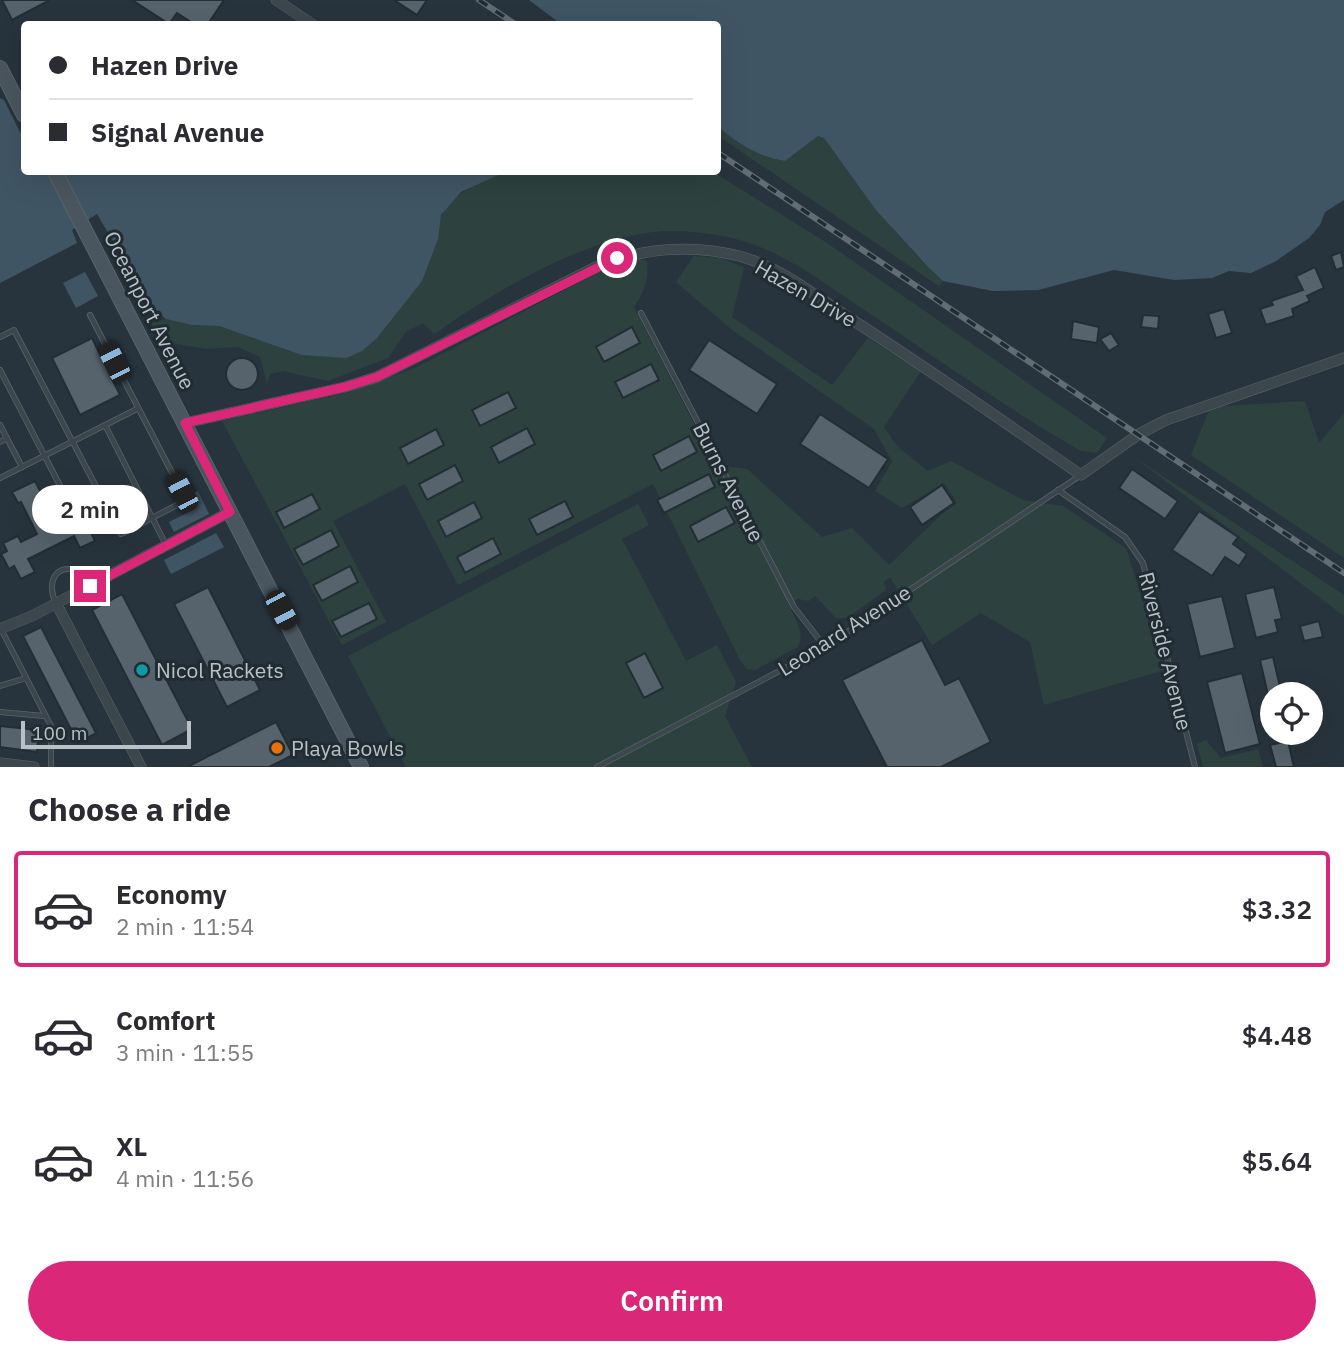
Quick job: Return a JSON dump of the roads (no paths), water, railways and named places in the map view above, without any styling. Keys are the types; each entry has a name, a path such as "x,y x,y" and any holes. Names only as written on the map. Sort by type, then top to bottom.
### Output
{"main road":[{"path":"0,68 21,109"},
{"name":"Oceanport Avenue","path":"57,175 361,767"}],"street":[{"path":"275,0 307,21"},
{"name":"Hazen Drive","path":"185,423 345,387 377,377 617,258 648,251 698,250 740,257 785,276 918,362 1081,475"},
{"path":"1081,475 1139,434 1166,420 1344,358"},
{"path":"1,629 90,586 230,512"},
{"path":"56,603 141,767"},
{"path":"0,763 34,767"}],"lane":[{"name":"Burns Avenue","path":"641,313 794,607 825,647"},
{"path":"0,337 14,330 121,534 177,505 182,499 182,492 90,315"},
{"path":"0,370 68,501"},
{"path":"0,478 138,409"},
{"path":"0,425 22,467"},
{"path":"105,425 167,545"},
{"path":"0,442 7,438"},
{"name":"Leonard Avenue","path":"597,767 825,647 1081,475"},
{"name":"Riverside Avenue","path":"1059,490 1125,537 1143,563 1195,767"},
{"path":"56,603 50,590 54,577 59,572 72,568 77,570 84,575 90,586"},
{"path":"1,629 51,726 51,767"},
{"path":"0,687 26,678"},
{"path":"0,712 45,716"}],"water":[{"path":"529,0 1344,0 1344,200 1325,212 1320,225 1309,238 1276,261 1251,273 1229,271 1212,278 1174,280 1114,270 1038,290 993,291 943,281 876,210 824,138 818,136 785,161 749,149 721,129 721,21 557,21"},
{"path":"0,98 4,100 21,134 21,175 498,175 461,192 441,215 438,239 422,281 377,338 362,351 346,358 302,355 219,326 192,325 166,319 153,309 97,214 72,230 77,243 0,283"},
{"path":"85,272 98,296 76,308 63,283"},
{"path":"198,491 209,514 174,532 169,522 195,509 189,495"},
{"path":"216,533 224,547 171,574 164,560"}],"railway":[{"path":"479,0 510,21"},
{"path":"721,155 1344,573"}],"place":[{"name":"Nicol Rackets","path":"142,670"},
{"name":"Playa Bowls","path":"277,748"}]}
